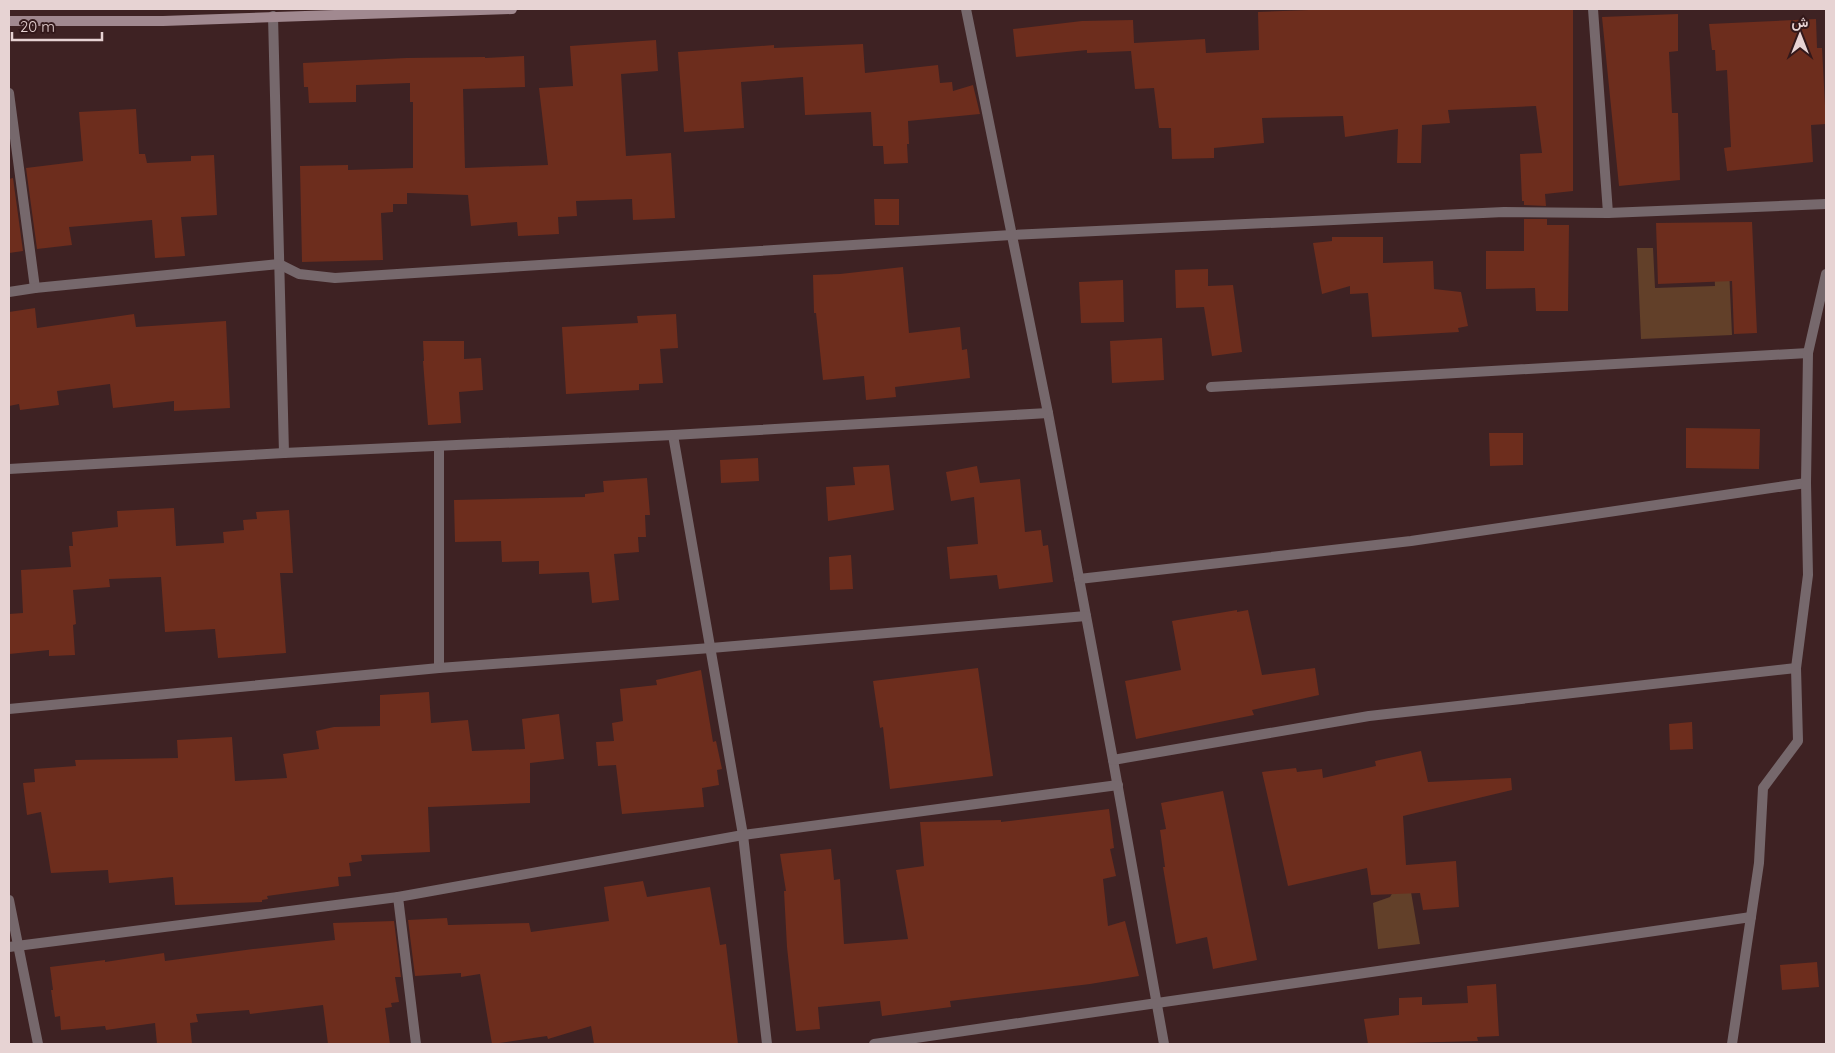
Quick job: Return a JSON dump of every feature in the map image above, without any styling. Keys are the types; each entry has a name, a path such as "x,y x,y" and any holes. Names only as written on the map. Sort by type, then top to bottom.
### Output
{"street":[{"path":"9,21 163,21 353,11 512,9"},
{"path":"966,9 1048,413 1118,785 1164,1044"},
{"path":"1593,9 1608,213"},
{"path":"273,16 284,452"},
{"path":"9,93 35,288"},
{"path":"9,292 279,264 299,274 335,278 1011,235 1504,212 1608,213 1826,204"},
{"path":"1732,1044 1759,864 1763,788 1798,741 1796,668 1808,575 1806,483 1808,352 1826,274"},
{"path":"1211,387 1808,352"},
{"path":"9,469 284,452 673,435 1048,413"},
{"path":"673,435 743,835 767,1044"},
{"path":"439,446 439,668"},
{"path":"1079,579 1411,541 1806,483"},
{"path":"9,709 439,668 711,648 1086,616"},
{"path":"1113,760 1369,716 1796,668"},
{"path":"13,947 398,897 743,835 1118,785"},
{"path":"398,897 416,1044"},
{"path":"9,900 13,947 38,1044"},
{"path":"874,1044 1752,917"}],"shaded area":[{"path":"1728,246 1732,335 1641,339 1637,248 1653,248 1655,288 1715,286 1713,247"},
{"path":"1407,869 1420,944 1378,949 1373,903 1390,897"}],"building":[{"path":"1335,9 1573,9 1573,191 1545,194 1546,206 1524,205 1524,201 1522,201 1520,154 1542,153 1536,106 1448,110 1450,123 1422,125 1421,163 1397,163 1398,129 1345,137 1343,116 1262,118 1264,143 1214,148 1214,158 1172,159 1171,128 1159,128 1154,88 1135,89 1131,51 1087,53 1087,50 1016,57 1013,29 1082,21 1133,20 1134,43 1205,39 1206,53 1259,50 1258,12"},
{"path":"1678,14 1678,51 1669,52 1672,113 1678,113 1680,180 1619,186 1602,17"},
{"path":"1816,19 1817,48 1822,48 1826,124 1811,125 1813,162 1727,171 1724,148 1731,147 1727,70 1716,71 1715,50 1712,50 1709,24"},
{"path":"656,40 658,71 621,74 626,156 671,153 675,218 633,220 632,199 576,201 577,216 558,217 559,234 518,236 517,222 471,226 468,195 407,193 407,204 393,204 393,212 381,213 383,260 302,262 300,166 348,165 348,170 413,168 413,102 410,102 410,83 356,85 356,102 309,103 308,87 304,87 303,63 406,58 524,56 525,87 463,89 465,168 548,165 539,88 573,86 570,46"},
{"path":"863,44 865,73 938,65 940,83 952,82 953,91 973,85 980,114 908,121 908,163 884,164 883,146 873,146 871,112 805,115 803,77 741,82 744,128 684,132 678,52 774,45 774,48"},
{"path":"136,109 139,154 145,154 147,163 191,161 191,156 214,155 217,215 181,217 185,256 155,258 152,220 69,227 72,245 37,249 26,168 83,161 79,112"},
{"path":"13,178 23,251 9,253 9,179"},
{"path":"874,199 899,199 899,225 875,225"},
{"path":"1524,219 1547,219 1547,225 1569,225 1568,311 1536,311 1535,288 1486,289 1486,251 1524,251"},
{"path":"1752,222 1757,333 1734,334 1732,281 1658,284 1656,223"},
{"path":"1332,237 1383,237 1383,263 1433,261 1434,289 1461,292 1468,326 1458,328 1459,332 1372,337 1368,293 1350,294 1350,286 1322,294 1313,243 1332,241"},
{"path":"903,267 909,333 960,327 962,350 967,349 970,378 895,387 896,397 866,400 864,376 823,380 816,313 814,313 813,275"},
{"path":"1208,269 1208,286 1233,285 1242,352 1212,356 1204,307 1176,308 1175,270"},
{"path":"1123,280 1124,322 1081,323 1079,282"},
{"path":"35,308 37,328 134,314 136,327 226,321 230,408 174,411 174,401 113,408 110,384 57,391 59,405 20,410 19,404 9,406 9,312"},
{"path":"676,314 678,348 660,349 663,383 639,384 639,390 566,394 562,327 638,323 637,316"},
{"path":"1162,338 1164,380 1112,383 1110,341"},
{"path":"423,341 464,341 464,359 481,358 483,390 459,392 461,423 428,425"},
{"path":"1686,428 1760,429 1759,469 1686,468"},
{"path":"1489,433 1523,433 1523,465 1490,466"},
{"path":"758,458 759,481 721,483 720,460"},
{"path":"889,465 894,510 828,521 826,487 855,485 853,467"},
{"path":"977,466 980,483 1020,479 1025,532 1041,530 1043,546 1048,545 1053,582 999,589 997,575 950,579 947,547 978,544 974,497 951,501 946,472"},
{"path":"647,478 650,515 645,515 646,537 638,537 639,552 614,554 619,600 592,603 589,572 539,574 539,561 502,562 501,541 455,542 454,500 585,497 585,494 604,492 603,481"},
{"path":"174,508 176,546 224,543 223,532 244,530 243,520 257,519 256,512 289,510 293,573 280,573 286,653 218,658 215,629 165,632 161,577 109,579 110,587 73,590 76,624 73,625 75,655 49,656 49,650 9,654 9,614 23,613 21,570 71,567 69,546 73,546 72,532 118,527 117,511"},
{"path":"851,555 853,589 830,590 829,557"},
{"path":"1237,610 1237,612 1248,610 1262,675 1315,668 1319,695 1252,710 1254,715 1136,739 1125,681 1181,670 1172,621"},
{"path":"978,668 993,776 890,789 883,727 880,728 873,681"},
{"path":"701,670 713,742 716,741 722,769 717,770 719,785 702,788 704,807 622,814 616,765 598,766 596,742 614,741 612,723 623,721 620,689 657,685 656,680"},
{"path":"429,692 431,723 468,720 472,751 525,749 522,719 559,714 564,759 530,763 530,803 428,807 430,852 361,855 362,861 349,863 351,876 338,877 339,886 267,896 268,899 262,900 262,902 175,905 173,877 109,883 108,870 51,873 41,812 27,815 23,783 35,782 34,769 76,766 75,760 178,758 177,740 232,737 235,781 287,778 283,754 319,749 316,731 334,727 380,726 380,695"},
{"path":"1692,722 1693,749 1670,750 1669,724"},
{"path":"1421,751 1428,782 1511,778 1512,790 1403,816 1406,865 1456,861 1459,907 1423,910 1420,893 1371,895 1367,868 1288,886 1262,772 1296,768 1297,772 1322,769 1323,778 1376,766 1375,761"},
{"path":"1223,791 1257,960 1213,969 1207,937 1176,944 1163,867 1165,867 1160,830 1166,829 1161,803"},
{"path":"1109,809 1114,848 1110,849 1116,876 1103,879 1108,926 1125,921 1139,976 1090,984 950,1001 951,1007 882,1016 880,1001 818,1007 820,1029 796,1031 787,947 784,891 786,891 780,854 831,849 834,880 840,879 844,944 908,939 896,870 924,866 920,822 1001,820 1001,822"},
{"path":"643,881 647,897 710,887 720,945 726,944 738,1044 594,1044 591,1026 548,1039 547,1036 492,1044 480,974 461,977 461,973 415,976 408,920 447,918 448,925 529,923 531,932 609,921 604,887"},
{"path":"394,921 401,977 395,977 399,1002 391,1003 392,1007 385,1008 390,1044 328,1044 323,1005 250,1014 249,1010 196,1014 198,1022 190,1023 192,1044 157,1044 155,1023 106,1030 105,1026 61,1030 60,1016 55,1017 50,967 105,960 105,962 164,953 165,961 335,940 333,923"},
{"path":"1817,962 1819,987 1782,990 1780,965"},
{"path":"1496,984 1499,1036 1477,1037 1478,1041 1368,1044 1364,1019 1399,1015 1399,998 1422,997 1422,1005 1468,1003 1467,986"}]}
